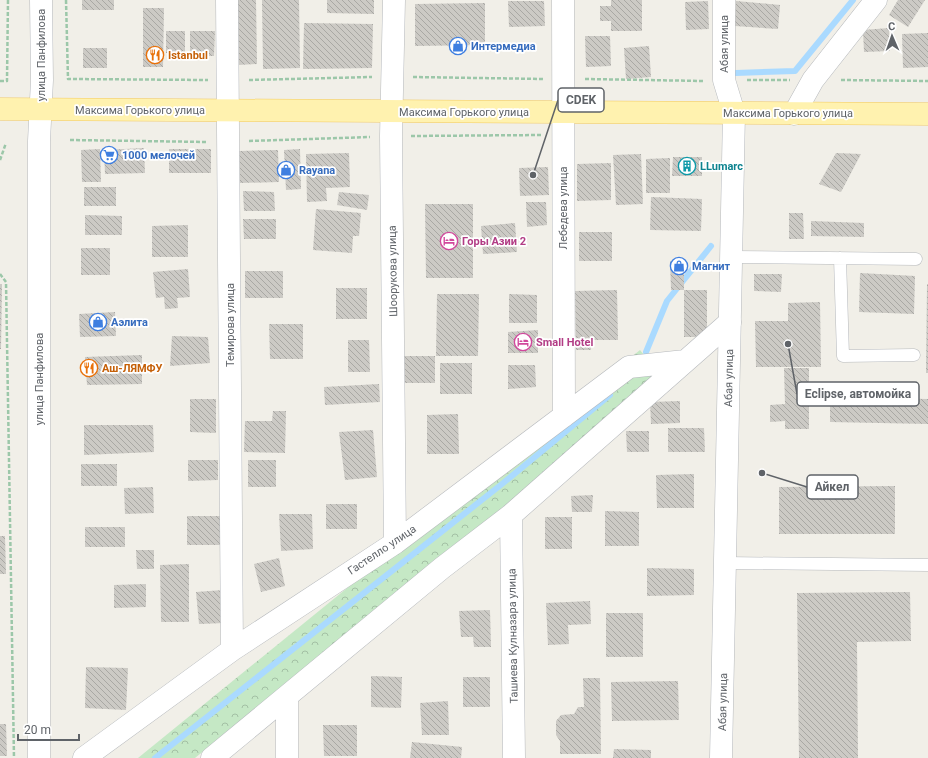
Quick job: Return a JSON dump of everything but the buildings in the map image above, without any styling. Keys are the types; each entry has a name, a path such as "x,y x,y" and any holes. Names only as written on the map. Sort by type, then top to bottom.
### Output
{"main road":[{"name":"Максима Горького улица","path":"0,109 928,114"}],"street":[{"name":"улица Панфилова","path":"39,758 39,141 41,110 41,0"},
{"name":"Темирова улица","path":"227,0 232,650"},
{"name":"Шоорукова улица","path":"394,0 392,111 395,543"},
{"name":"Лебедева улица","path":"563,0 564,416"},
{"name":"Абая улица","path":"721,758 734,113 724,80 724,0"},
{"path":"794,114 813,80 876,0"},
{"path":"212,758 442,568 511,515 730,322"},
{"name":"Гастелло улица","path":"84,758 232,650 395,543 629,367 685,361"},
{"name":"Ташиева Кулназара улица","path":"511,515 514,758"},
{"path":"287,697 288,758"}],"lane":[{"path":"731,257 916,259"},
{"path":"840,258 842,356 914,355"},
{"path":"725,563 928,566"}],"path":[{"path":"0,80 7,81 8,0"},
{"path":"66,0 68,79 227,80 393,77 928,81"},
{"path":"0,160 6,142"},
{"path":"0,274 6,282 14,758"}],"green space":[{"path":"640,350 663,378 195,758 138,758"}],"waterway":[{"path":"736,73 795,71 853,0"},
{"path":"646,352 667,301 711,246"},
{"path":"155,758 502,484 610,395"}],"place":[{"name":"Интермедиа","path":"458,46"},
{"name":"Istanbul","path":"155,55"},
{"name":"1000 мелочей","path":"109,155"},
{"name":"LLumarc","path":"687,166"},
{"name":"Rayana","path":"286,170"},
{"name":"CDEK","path":"533,175"},
{"name":"Горы Азии 2","path":"449,241"},
{"name":"Магнит","path":"679,266"},
{"name":"Аэлита","path":"98,322"},
{"name":"Small Hotel","path":"523,342"},
{"name":"Eclipse, автомойка","path":"788,344"},
{"name":"Аш-ЛЯМФУ","path":"89,368"},
{"name":"Айкел","path":"762,473"}]}
